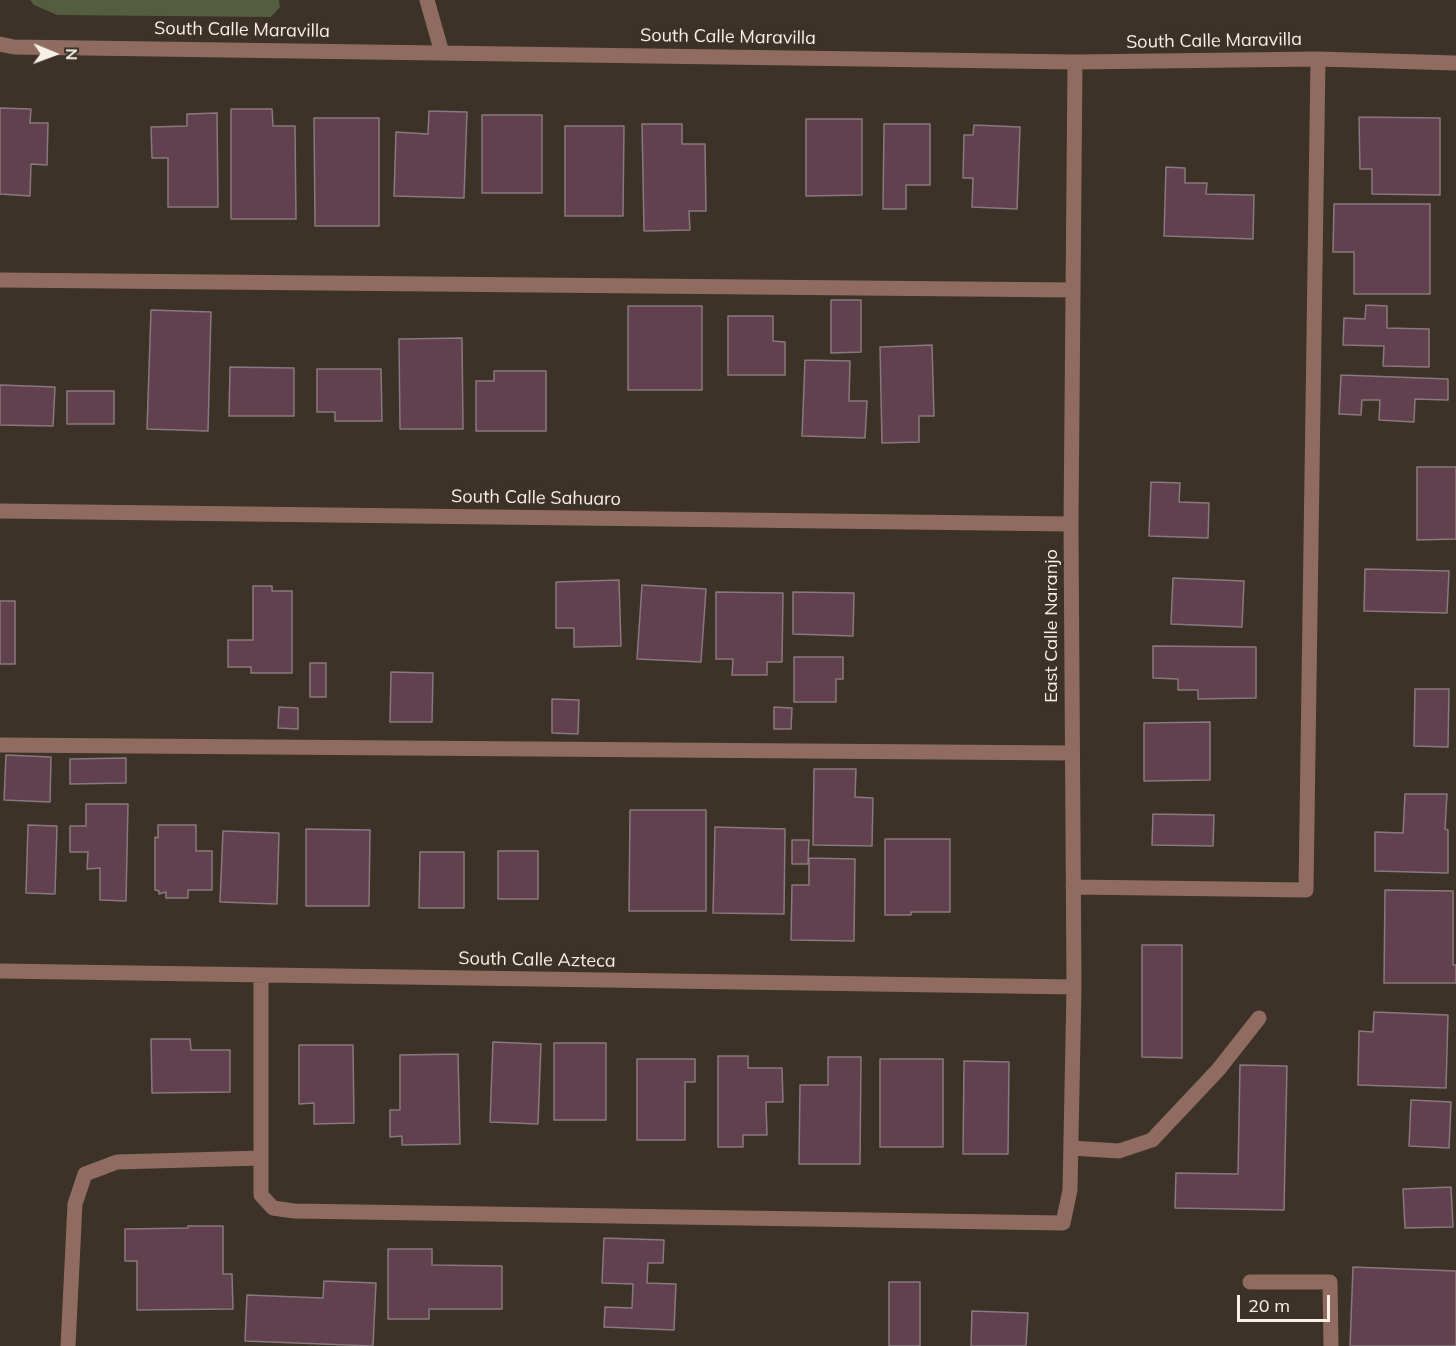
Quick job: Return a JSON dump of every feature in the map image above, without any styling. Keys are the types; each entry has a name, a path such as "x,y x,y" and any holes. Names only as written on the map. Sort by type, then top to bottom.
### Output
{"street":[{"path":"427,0 442,53"},
{"name":"South Calle Maravilla","path":"0,44 14,47 1075,62 1318,59 1456,63"},
{"path":"1073,887 1306,890 1318,59"},
{"name":"East Calle Naranjo","path":"261,1158 261,1195 273,1208 294,1211 1063,1223 1070,1190 1074,987 1071,524 1075,62"},
{"path":"0,280 1073,290"},
{"name":"South Calle Sahuaro","path":"0,511 1071,524"},
{"path":"0,745 1072,753"},
{"name":"South Calle Azteca","path":"0,972 1074,987"},
{"path":"68,1346 75,1204 85,1174 117,1162 261,1158 261,975"},
{"path":"1071,1149 1119,1152 1152,1140 1218,1070 1259,1018"},
{"path":"1250,1282 1330,1282 1331,1346"}],"green space":[{"path":"30,0 279,0 280,7 271,17 57,15 34,5"}],"building":[{"path":"0,108 31,109 30,123 48,123 47,165 31,164 30,196 0,194"},
{"path":"231,109 272,109 273,126 295,126 296,219 231,219"},
{"path":"429,111 467,112 464,198 394,196 396,132 428,134"},
{"path":"217,113 218,207 168,207 168,158 152,158 151,127 187,126 187,114"},
{"path":"482,115 542,115 542,193 482,193"},
{"path":"1359,117 1440,118 1440,195 1372,194 1372,169 1360,169"},
{"path":"314,118 379,118 379,226 315,226"},
{"path":"806,119 862,119 862,195 806,196"},
{"path":"642,124 682,124 682,144 705,144 706,211 689,211 690,230 644,231"},
{"path":"884,124 930,124 930,185 906,185 906,209 883,209"},
{"path":"974,125 1020,127 1017,209 972,207 973,178 963,178 964,135 973,135"},
{"path":"565,126 624,126 623,216 565,216"},
{"path":"1166,167 1185,168 1185,183 1207,183 1206,194 1254,195 1253,239 1164,236"},
{"path":"1334,204 1430,204 1430,294 1354,294 1354,252 1333,252"},
{"path":"831,300 861,300 861,352 831,353"},
{"path":"1366,305 1387,306 1387,328 1429,329 1429,367 1383,366 1384,346 1343,345 1344,318 1365,319"},
{"path":"628,306 702,306 702,390 628,390"},
{"path":"151,310 211,312 208,431 147,429"},
{"path":"728,316 773,316 773,341 785,342 785,375 728,375"},
{"path":"462,338 463,429 400,429 399,339"},
{"path":"932,345 934,416 919,416 919,442 882,443 880,347"},
{"path":"805,360 850,361 849,401 867,401 865,438 802,436"},
{"path":"230,367 294,368 294,416 229,416"},
{"path":"317,369 381,369 382,421 335,421 335,412 317,412"},
{"path":"494,371 546,371 546,431 476,431 476,381 494,381"},
{"path":"1341,375 1448,379 1448,400 1415,399 1414,422 1379,420 1380,400 1362,400 1361,415 1339,414"},
{"path":"0,385 55,387 53,426 0,425"},
{"path":"67,391 114,391 114,424 67,424"},
{"path":"1417,467 1456,467 1456,539 1417,540"},
{"path":"1151,482 1180,483 1179,502 1209,503 1208,538 1149,536"},
{"path":"1365,569 1449,571 1447,613 1364,611"},
{"path":"1173,578 1244,581 1242,627 1171,624"},
{"path":"619,580 621,646 574,647 574,628 556,628 556,582"},
{"path":"642,585 706,589 701,662 637,659"},
{"path":"253,586 272,586 272,591 292,591 292,673 251,673 251,667 228,667 228,640 253,640"},
{"path":"716,592 783,593 782,662 767,662 767,675 732,675 733,659 716,659"},
{"path":"793,592 854,593 853,636 793,634"},
{"path":"0,601 15,601 15,664 0,664"},
{"path":"1153,646 1256,647 1256,698 1198,699 1198,690 1178,690 1178,679 1153,678"},
{"path":"794,657 843,657 843,679 836,679 836,702 794,702"},
{"path":"310,663 326,663 326,697 310,697"},
{"path":"391,672 433,673 432,722 390,722"},
{"path":"1415,689 1449,689 1448,747 1414,746"},
{"path":"552,699 579,700 578,734 552,733"},
{"path":"279,707 298,708 298,729 278,728"},
{"path":"774,707 792,708 791,729 774,729"},
{"path":"1210,722 1210,780 1144,781 1144,723"},
{"path":"6,755 51,757 50,802 4,800"},
{"path":"126,758 126,783 70,784 70,759"},
{"path":"814,769 856,769 855,797 873,798 872,846 813,845"},
{"path":"1405,794 1447,794 1445,829 1448,830 1448,873 1375,871 1375,832 1403,833"},
{"path":"86,804 128,804 126,901 100,900 100,868 87,869 88,852 70,852 70,826 86,826"},
{"path":"630,810 706,810 706,911 629,911"},
{"path":"1153,814 1214,815 1213,846 1152,845"},
{"path":"28,825 57,826 55,894 26,893"},
{"path":"158,825 196,825 196,851 212,851 212,890 188,890 188,898 166,898 166,892 159,894 159,891 155,890 155,837 158,838"},
{"path":"715,827 785,829 784,914 713,913"},
{"path":"306,829 370,830 369,906 306,906"},
{"path":"223,831 279,833 277,904 220,902"},
{"path":"885,839 950,839 950,912 885,915"},
{"path":"792,840 809,840 808,864 792,864"},
{"path":"498,851 538,851 538,899 498,899"},
{"path":"420,852 464,852 464,908 419,908"},
{"path":"809,858 855,859 854,941 791,940 792,885 809,885"},
{"path":"1385,890 1453,891 1453,965 1456,965 1456,983 1384,983"},
{"path":"1142,945 1182,945 1182,1058 1142,1057"},
{"path":"1374,1012 1448,1015 1446,1088 1358,1085 1359,1031 1373,1032"},
{"path":"151,1039 190,1039 191,1050 230,1050 230,1092 152,1093"},
{"path":"493,1042 541,1044 538,1124 490,1122"},
{"path":"554,1043 606,1043 606,1120 554,1120"},
{"path":"299,1045 353,1045 354,1123 314,1124 314,1103 299,1104"},
{"path":"458,1054 460,1144 402,1145 402,1136 390,1137 390,1110 400,1110 400,1055"},
{"path":"718,1056 748,1056 748,1068 782,1068 783,1102 766,1102 767,1135 743,1135 743,1147 718,1147"},
{"path":"828,1057 861,1057 860,1164 799,1164 800,1085 828,1085"},
{"path":"637,1059 695,1059 695,1082 685,1082 685,1140 637,1140"},
{"path":"880,1059 943,1059 943,1147 880,1147"},
{"path":"964,1061 1009,1062 1008,1154 963,1154"},
{"path":"1240,1065 1287,1066 1284,1210 1175,1208 1176,1173 1238,1174"},
{"path":"1411,1100 1451,1102 1449,1148 1409,1146"},
{"path":"1451,1187 1453,1227 1405,1228 1403,1189"},
{"path":"188,1226 223,1226 223,1274 232,1274 233,1309 137,1310 137,1261 125,1261 125,1229 188,1228"},
{"path":"604,1238 664,1240 663,1263 648,1263 647,1283 676,1284 674,1330 604,1327 605,1307 632,1308 633,1284 602,1283"},
{"path":"388,1249 432,1249 432,1265 502,1266 502,1309 429,1309 429,1319 388,1319"},
{"path":"1353,1267 1456,1271 1456,1346 1350,1346"},
{"path":"324,1281 376,1283 373,1346 245,1341 247,1295 323,1298"},
{"path":"889,1282 920,1282 920,1346 889,1346"},
{"path":"972,1311 1028,1313 1026,1346 971,1346"}]}
